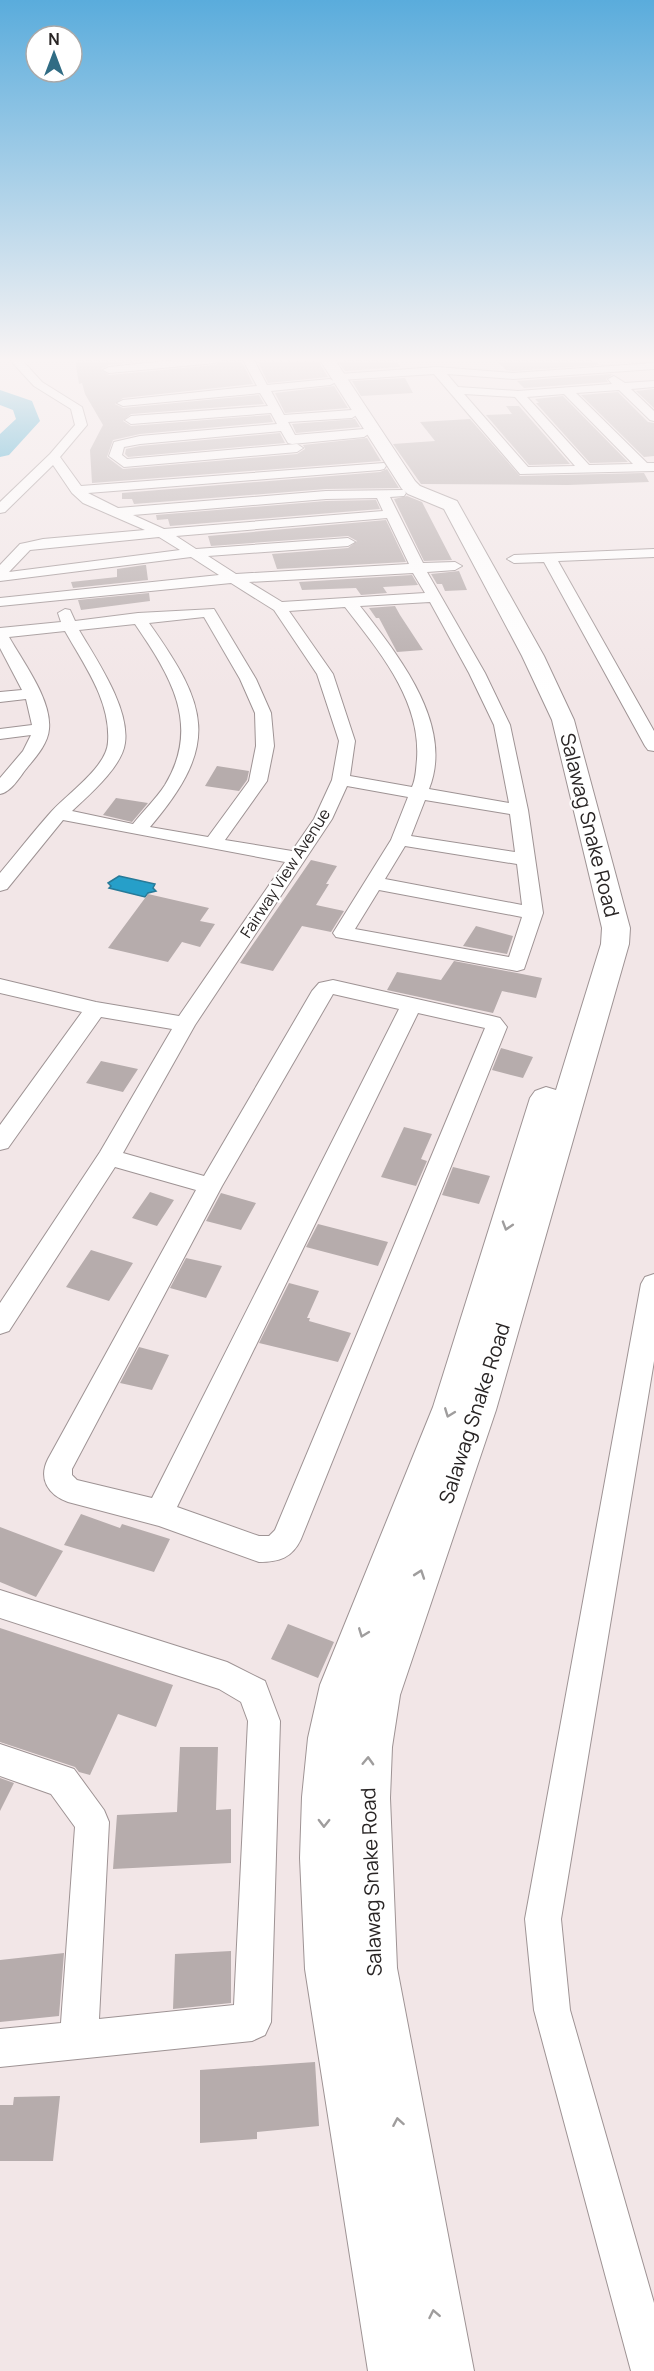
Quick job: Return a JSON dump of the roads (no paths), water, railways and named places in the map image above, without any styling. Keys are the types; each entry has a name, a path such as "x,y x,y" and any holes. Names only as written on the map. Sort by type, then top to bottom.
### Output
{"main road":[{"path":"399,471 414,490 405,496"},
{"name":"Salawag Snake Road","path":"405,496 533,694 578,815 616,928 615,944 477,1410 378,1695 369,1747 367,1798 372,1968 445,2371"},
{"name":"Salawag Snake Road","path":"397,2371 330,1969 324,1858 325,1797 330,1738 342,1685 452,1407 593,942 596,927 578,815"}],"street":[{"path":"0,509 40,471"},
{"name":"Fairway View Avenue","path":"0,1324 110,1157 185,1024 323,819 341,780 347,741 325,674 279,607 160,532 88,500 77,490 64,471"},
{"path":"315,471 355,557"},
{"path":"77,490 320,471"},
{"path":"525,471 546,471"},
{"path":"117,512 326,495 405,496"},
{"path":"392,514 405,496"},
{"path":"0,575 26,547 43,543 392,514"},
{"path":"348,601 393,660 418,708 426,746 424,780 400,840 344,933 517,965 533,913 519,810 502,724 477,673 418,568 392,514"},
{"path":"0,575 193,553 355,557 418,568 455,566"},
{"path":"514,559 654,554"},
{"path":"0,602 235,578 355,557"},
{"path":"549,558 654,746"},
{"path":"0,885 59,814 103,771 117,744 115,722 106,689 69,625 60,596"},
{"path":"279,607 434,597"},
{"path":"0,789 28,757 41,729 33,694 7,662 0,634 209,612 248,679 263,712 265,746 258,781 213,843"},
{"path":"137,830 177,780 187,754 190,732 188,705 176,673 138,618"},
{"path":"0,697 33,694"},
{"path":"0,734 41,729"},
{"path":"341,780 519,810"},
{"path":"59,814 297,858"},
{"path":"400,840 524,859"},
{"path":"374,883 533,913"},
{"path":"333,987 411,1005 492,1023 496,1027 286,1539 275,1549 259,1549 159,1514 68,1490 58,1480 58,1468 210,1186 322,991 333,987"},
{"path":"0,1006 7,988 96,1009 185,1024"},
{"path":"159,1514 411,1005"},
{"path":"0,1142 96,1009"},
{"path":"110,1157 210,1186"},
{"path":"652,2371 552,2010 543,1918 649,1335 654,1284"},
{"path":"0,1604 227,1677 254,1692 264,1721 252,2022 0,2048"},
{"path":"0,1760 62,1781 92,1822 79,2040"}],"water":[{"path":"119,876 155,884 153,888 156,891 148,893 145,897 109,888 111,886 108,883"}]}
